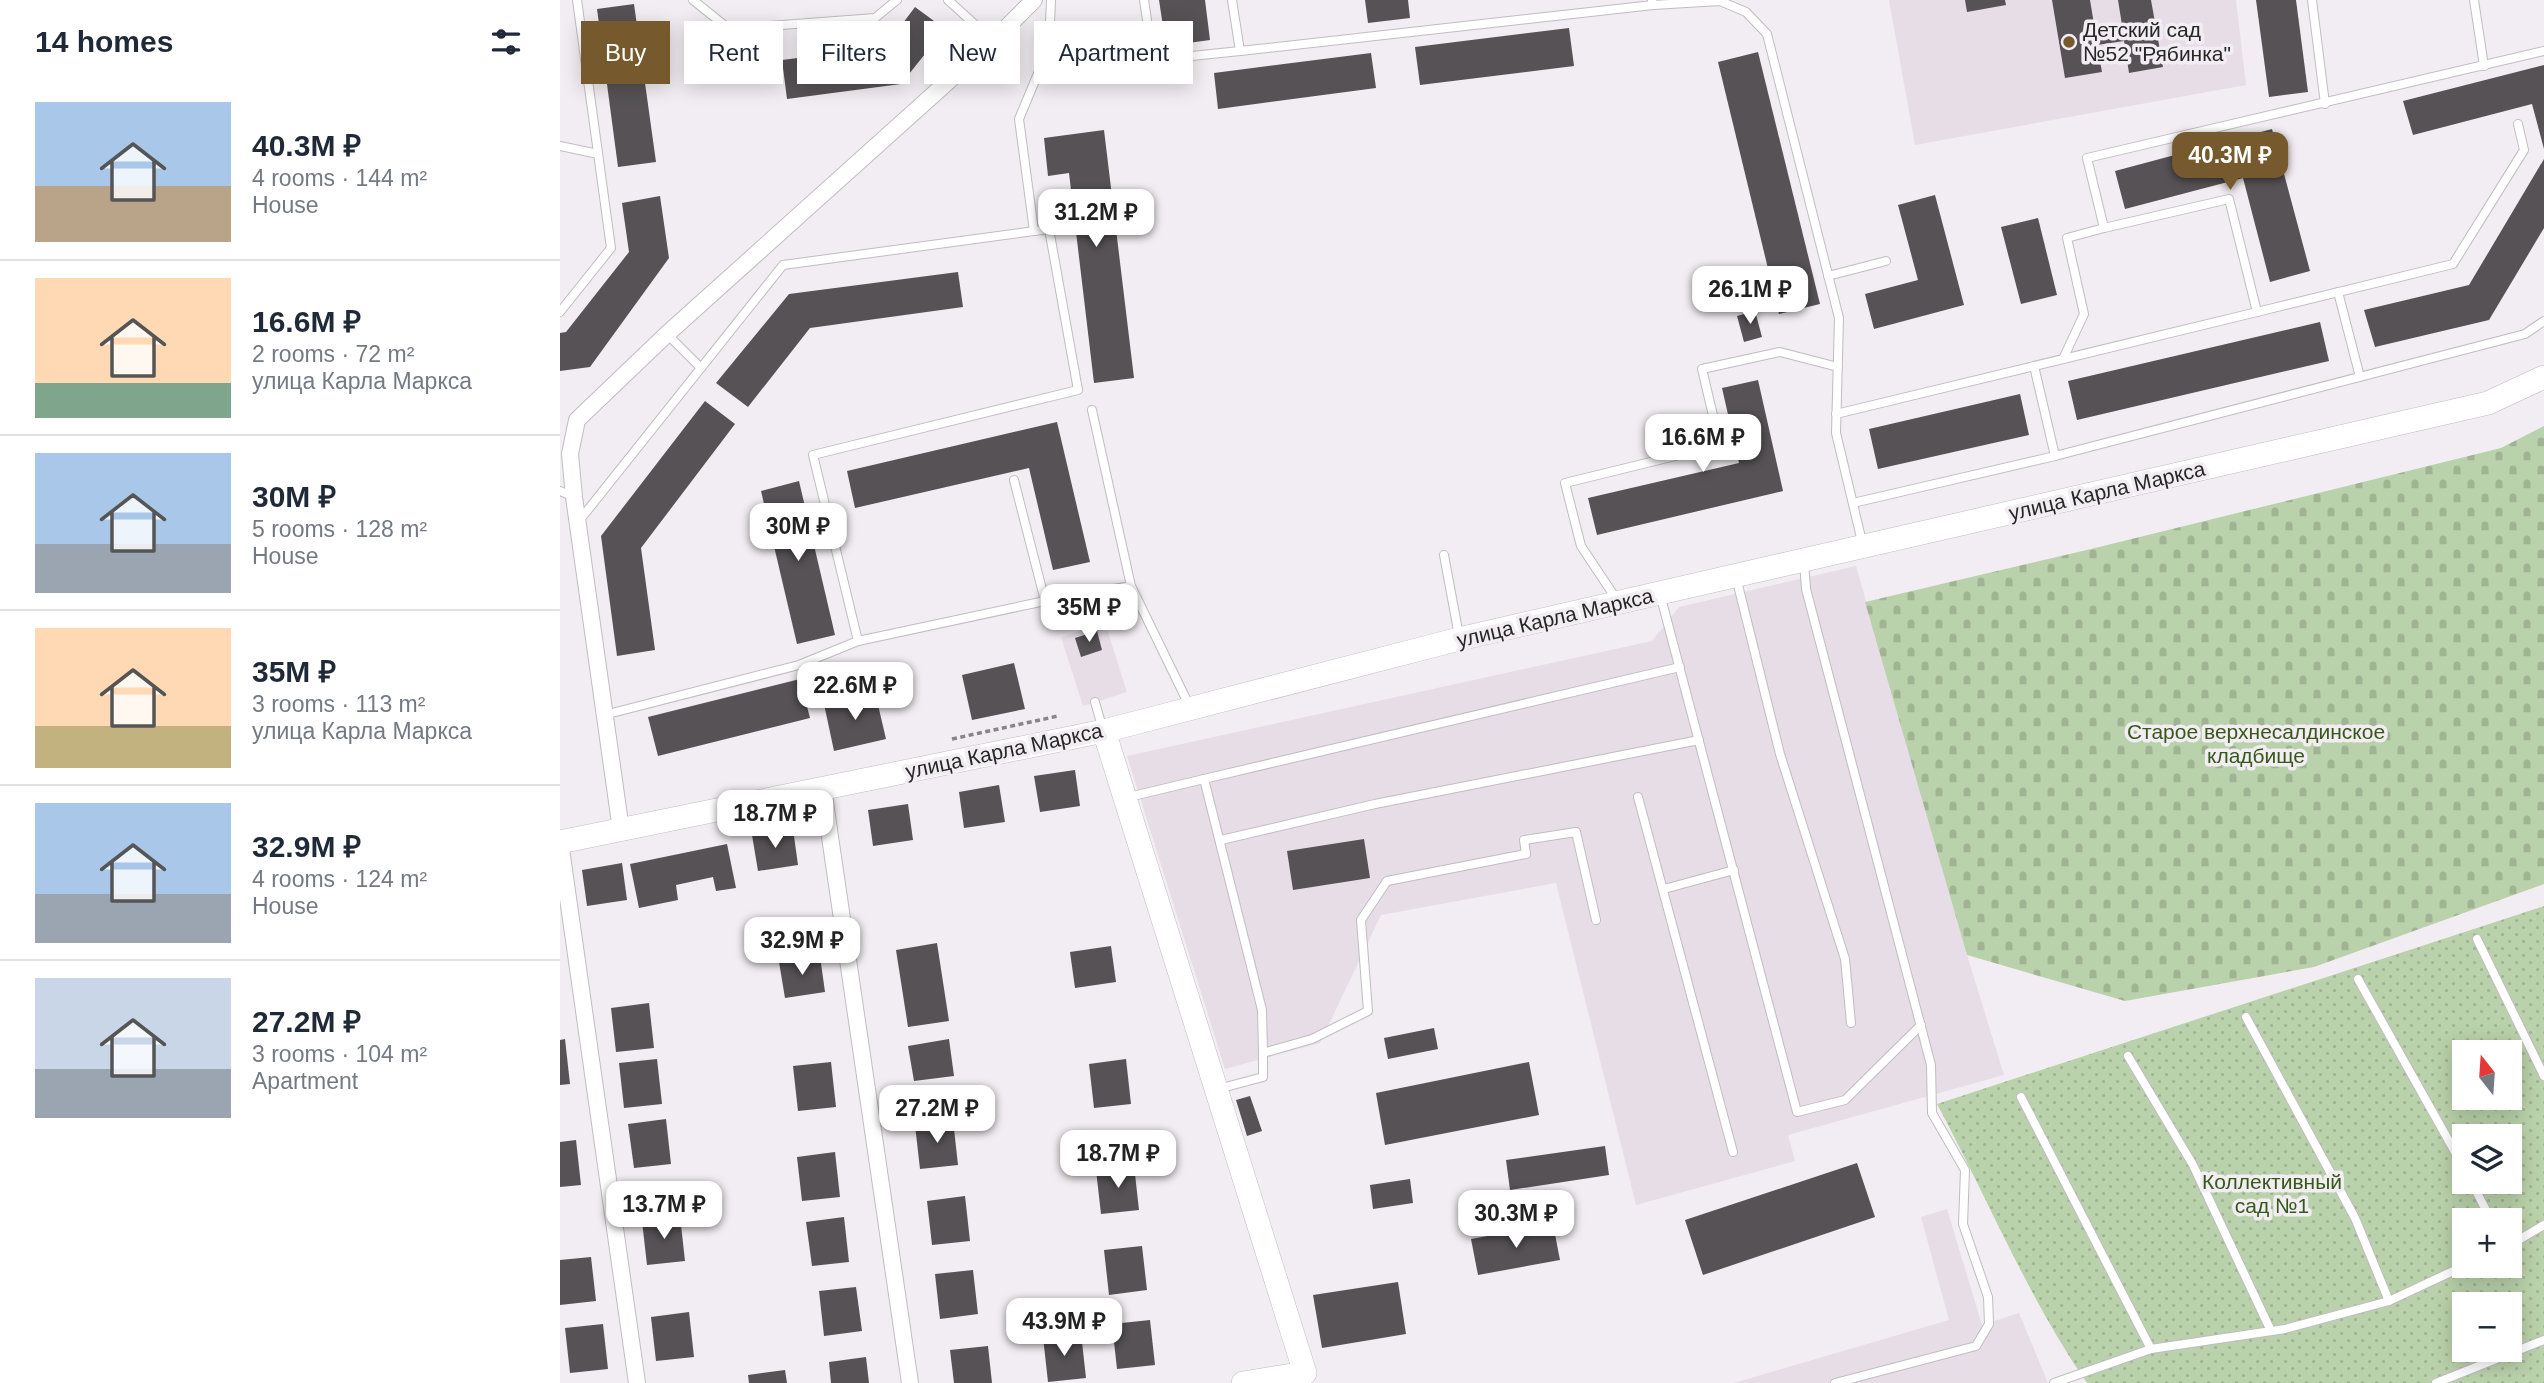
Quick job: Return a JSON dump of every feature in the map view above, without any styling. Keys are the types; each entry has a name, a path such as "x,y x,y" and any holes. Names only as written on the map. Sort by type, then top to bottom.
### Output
{"main road":[{"name":"улица Карла Маркса","path":"560,842 1104,731 1459,639 2488,403 2544,377"},
{"path":"1104,731 1306,1378 1243,1383"}],"street":[{"path":"1013,21 1034,0"},
{"path":"621,830 579,522 567,494 570,454 577,420 667,334 945,84"},
{"path":"823,789 910,1383"},
{"path":"560,842 637,1383"}],"lane":[{"path":"560,312 611,248 577,0"},
{"path":"692,0 729,29 875,18 897,0"},
{"path":"948,0 971,21"},
{"path":"1034,231 1019,118 1049,47 1051,0"},
{"path":"1144,0 1153,61 1652,2 1720,1 1746,12 1767,34 1839,318 1836,433 1864,547"},
{"path":"1232,0 1240,51"},
{"path":"2312,0 2325,104"},
{"path":"2474,0 2484,66"},
{"path":"2104,228 2087,158 2544,51"},
{"path":"1836,414 2453,264 2524,150 2518,124"},
{"path":"560,146 598,155"},
{"path":"2063,359 2084,314 2067,237 2104,228 2229,199 2258,312"},
{"path":"579,522 783,265 1049,229 1078,390 813,455 858,641"},
{"path":"1828,276 1886,261"},
{"path":"2338,292 2360,377"},
{"path":"1853,503 2055,456 2525,334 2544,321"},
{"path":"667,334 701,368"},
{"path":"1619,603 1581,546 1565,483 1720,444 1702,369 1780,352 1838,368"},
{"path":"2034,366 2055,456"},
{"path":"1092,410 1131,586 1190,708"},
{"path":"1014,480 1045,601"},
{"path":"1444,555 1459,639"},
{"path":"1804,561 1806,589 1931,1065 1932,1113 1965,1170 1963,1224 1988,1297 1989,1324 1976,1346 1836,1383"},
{"path":"1736,577 1780,754 1845,959 1851,1023"},
{"path":"604,715 799,665 858,641 1045,601 1131,586"},
{"path":"1660,594 1797,1112 1845,1100 1921,1026"},
{"path":"1125,798 1680,667"},
{"path":"1095,702 1104,731"},
{"path":"1221,840 1375,804 1699,740"},
{"path":"1204,779 1262,1010 1263,1077 1216,1089"},
{"path":"1638,797 1733,1152"},
{"path":"1263,1053 1312,1039 1368,1011 1361,920 1387,881 1527,854 1524,840 1576,832 1596,920"},
{"path":"1664,889 1734,870"},
{"path":"2477,939 2544,1076"},
{"path":"2358,979 2452,1147"},
{"path":"2246,1017 2355,1218 2389,1301"},
{"path":"2129,1056 2193,1165 2271,1331"},
{"path":"2021,1097 2151,1349"},
{"path":"2522,1238 2544,1225"},
{"path":"2054,1383 2151,1349 2271,1331 2389,1301 2452,1272"},
{"path":"2436,1383 2544,1339"}],"shaded area":[{"name":"Детский сад №52 \"Рябинка\"","path":"1889,0 2236,0 2246,85 1915,145"},
{"path":"1856,566 2004,1075 1788,1135 1795,1161 1636,1205 1556,883 1381,915 1320,1043 1225,1069 1127,756 1652,641 1679,607"},
{"path":"1105,623 1127,692 1083,706 1061,637"},
{"path":"1947,1209 1982,1325 2019,1313 2048,1383 1734,1383 1949,1320 1921,1217"}],"green space":[{"name":"Старое верхнесалдинское кладбище","path":"2544,426 2544,884 2314,967 2125,1001 1967,955 1865,602 2501,448"},
{"name":"Коллективный сад №1","path":"2544,906 2544,1383 2087,1383 2026,1281 1937,1104"}],"building":[{"path":"1159,0 1205,0 1210,40 1193,42 1193,21 1162,21"},
{"path":"1365,0 1408,0 1410,18 1368,23"},
{"path":"1965,0 2005,0 2006,5 1967,12"},
{"path":"2052,0 2090,0 2095,30 2122,25 2118,0 2151,0 2163,67 2129,73 2124,41 2097,45 2102,72 2065,78"},
{"path":"2256,0 2296,0 2308,92 2269,97"},
{"path":"634,4 636,21 599,21 597,9"},
{"path":"915,7 934,21 924,21 924,55 910,73 910,21 904,21"},
{"path":"1569,28 1574,66 1420,85 1415,47"},
{"path":"1758,52 1820,304 1779,314 1718,62"},
{"path":"1371,53 1376,88 1218,109 1214,73"},
{"path":"797,58 797,84 901,84 787,99 783,60"},
{"path":"2544,65 2544,149 2532,104 2413,135 2403,101"},
{"path":"607,84 645,84 656,162 618,167"},
{"path":"2272,129 2310,271 2270,282 2243,178 2125,209 2115,171"},
{"path":"1104,130 1134,378 1094,383 1069,173 1048,176 1044,138"},
{"path":"2544,159 2544,228 2489,320 2375,347 2364,310 2469,285"},
{"path":"1935,195 1964,305 1874,329 1865,294 1918,280 1898,205"},
{"path":"660,196 669,258 590,367 560,371 560,333 566,332 629,252 622,203"},
{"path":"2038,218 2057,295 2021,304 2001,227"},
{"path":"958,272 963,307 810,328 748,407 716,383 789,294"},
{"path":"1755,311 1762,337 1744,342 1737,316"},
{"path":"2320,322 2329,361 2077,420 2068,381"},
{"path":"1758,380 1783,491 1597,535 1588,498 1739,463 1722,388"},
{"path":"2020,394 2029,435 1878,469 1869,429"},
{"path":"705,401 735,424 641,548 655,650 617,656 601,536"},
{"path":"1057,422 1090,562 1053,570 1029,468 855,508 847,471"},
{"path":"799,481 835,635 797,644 761,491"},
{"path":"1097,631 1102,650 1081,657 1075,638"},
{"path":"1014,663 1025,709 972,720 962,675"},
{"path":"800,679 810,718 658,756 648,717"},
{"path":"875,692 886,739 834,751 824,704"},
{"path":"1075,770 1080,806 1040,812 1034,776"},
{"path":"999,785 1005,822 964,828 959,792"},
{"path":"908,804 913,840 873,846 868,810"},
{"path":"793,829 798,865 758,871 752,835"},
{"path":"1364,839 1370,878 1293,890 1287,851"},
{"path":"727,844 736,888 716,891 713,877 676,885 678,900 639,908 630,864"},
{"path":"622,863 627,900 587,906 582,870"},
{"path":"937,943 949,1021 908,1027 896,950"},
{"path":"1111,946 1116,982 1075,988 1070,952"},
{"path":"820,956 825,992 785,998 779,962"},
{"path":"649,1003 654,1048 616,1052 611,1008"},
{"path":"1434,1028 1438,1049 1388,1059 1384,1038"},
{"path":"565,1039 570,1084 560,1085 560,1040"},
{"path":"949,1039 954,1076 914,1081 908,1046"},
{"path":"657,1059 662,1104 624,1108 619,1063"},
{"path":"1126,1059 1131,1104 1094,1108 1089,1064"},
{"path":"831,1062 836,1107 798,1111 793,1066"},
{"path":"1529,1062 1539,1115 1385,1145 1376,1093"},
{"path":"1250,1096 1262,1131 1247,1136 1236,1100"},
{"path":"666,1119 671,1164 634,1168 628,1124"},
{"path":"953,1120 958,1165 920,1169 915,1125"},
{"path":"576,1140 581,1185 560,1187 560,1142"},
{"path":"1605,1146 1609,1175 1510,1190 1506,1160"},
{"path":"835,1152 840,1197 802,1201 797,1157"},
{"path":"1857,1163 1875,1217 1703,1275 1685,1220"},
{"path":"1134,1165 1139,1210 1101,1214 1096,1170"},
{"path":"1410,1179 1413,1203 1373,1209 1370,1185"},
{"path":"965,1196 970,1241 932,1245 927,1201"},
{"path":"680,1216 685,1261 647,1265 642,1221"},
{"path":"844,1217 849,1262 812,1266 806,1222"},
{"path":"1553,1224 1560,1260 1478,1275 1471,1239"},
{"path":"1142,1246 1147,1290 1109,1295 1104,1250"},
{"path":"591,1257 596,1301 560,1305 560,1260"},
{"path":"973,1270 978,1314 940,1319 935,1274"},
{"path":"1398,1282 1406,1334 1322,1348 1313,1295"},
{"path":"856,1287 862,1331 824,1336 819,1291"},
{"path":"689,1312 694,1357 656,1361 651,1317"},
{"path":"1150,1320 1155,1365 1117,1369 1112,1324"},
{"path":"603,1324 608,1369 570,1373 565,1328"},
{"path":"1081,1333 1086,1378 1048,1382 1043,1337"},
{"path":"988,1346 992,1383 954,1383 950,1350"},
{"path":"866,1357 869,1383 831,1383 829,1362"},
{"path":"785,1370 787,1383 749,1383 748,1375"}],"place":[{"name":"Детский сад №52 \"Рябинка\"","path":"2069,42"}]}
